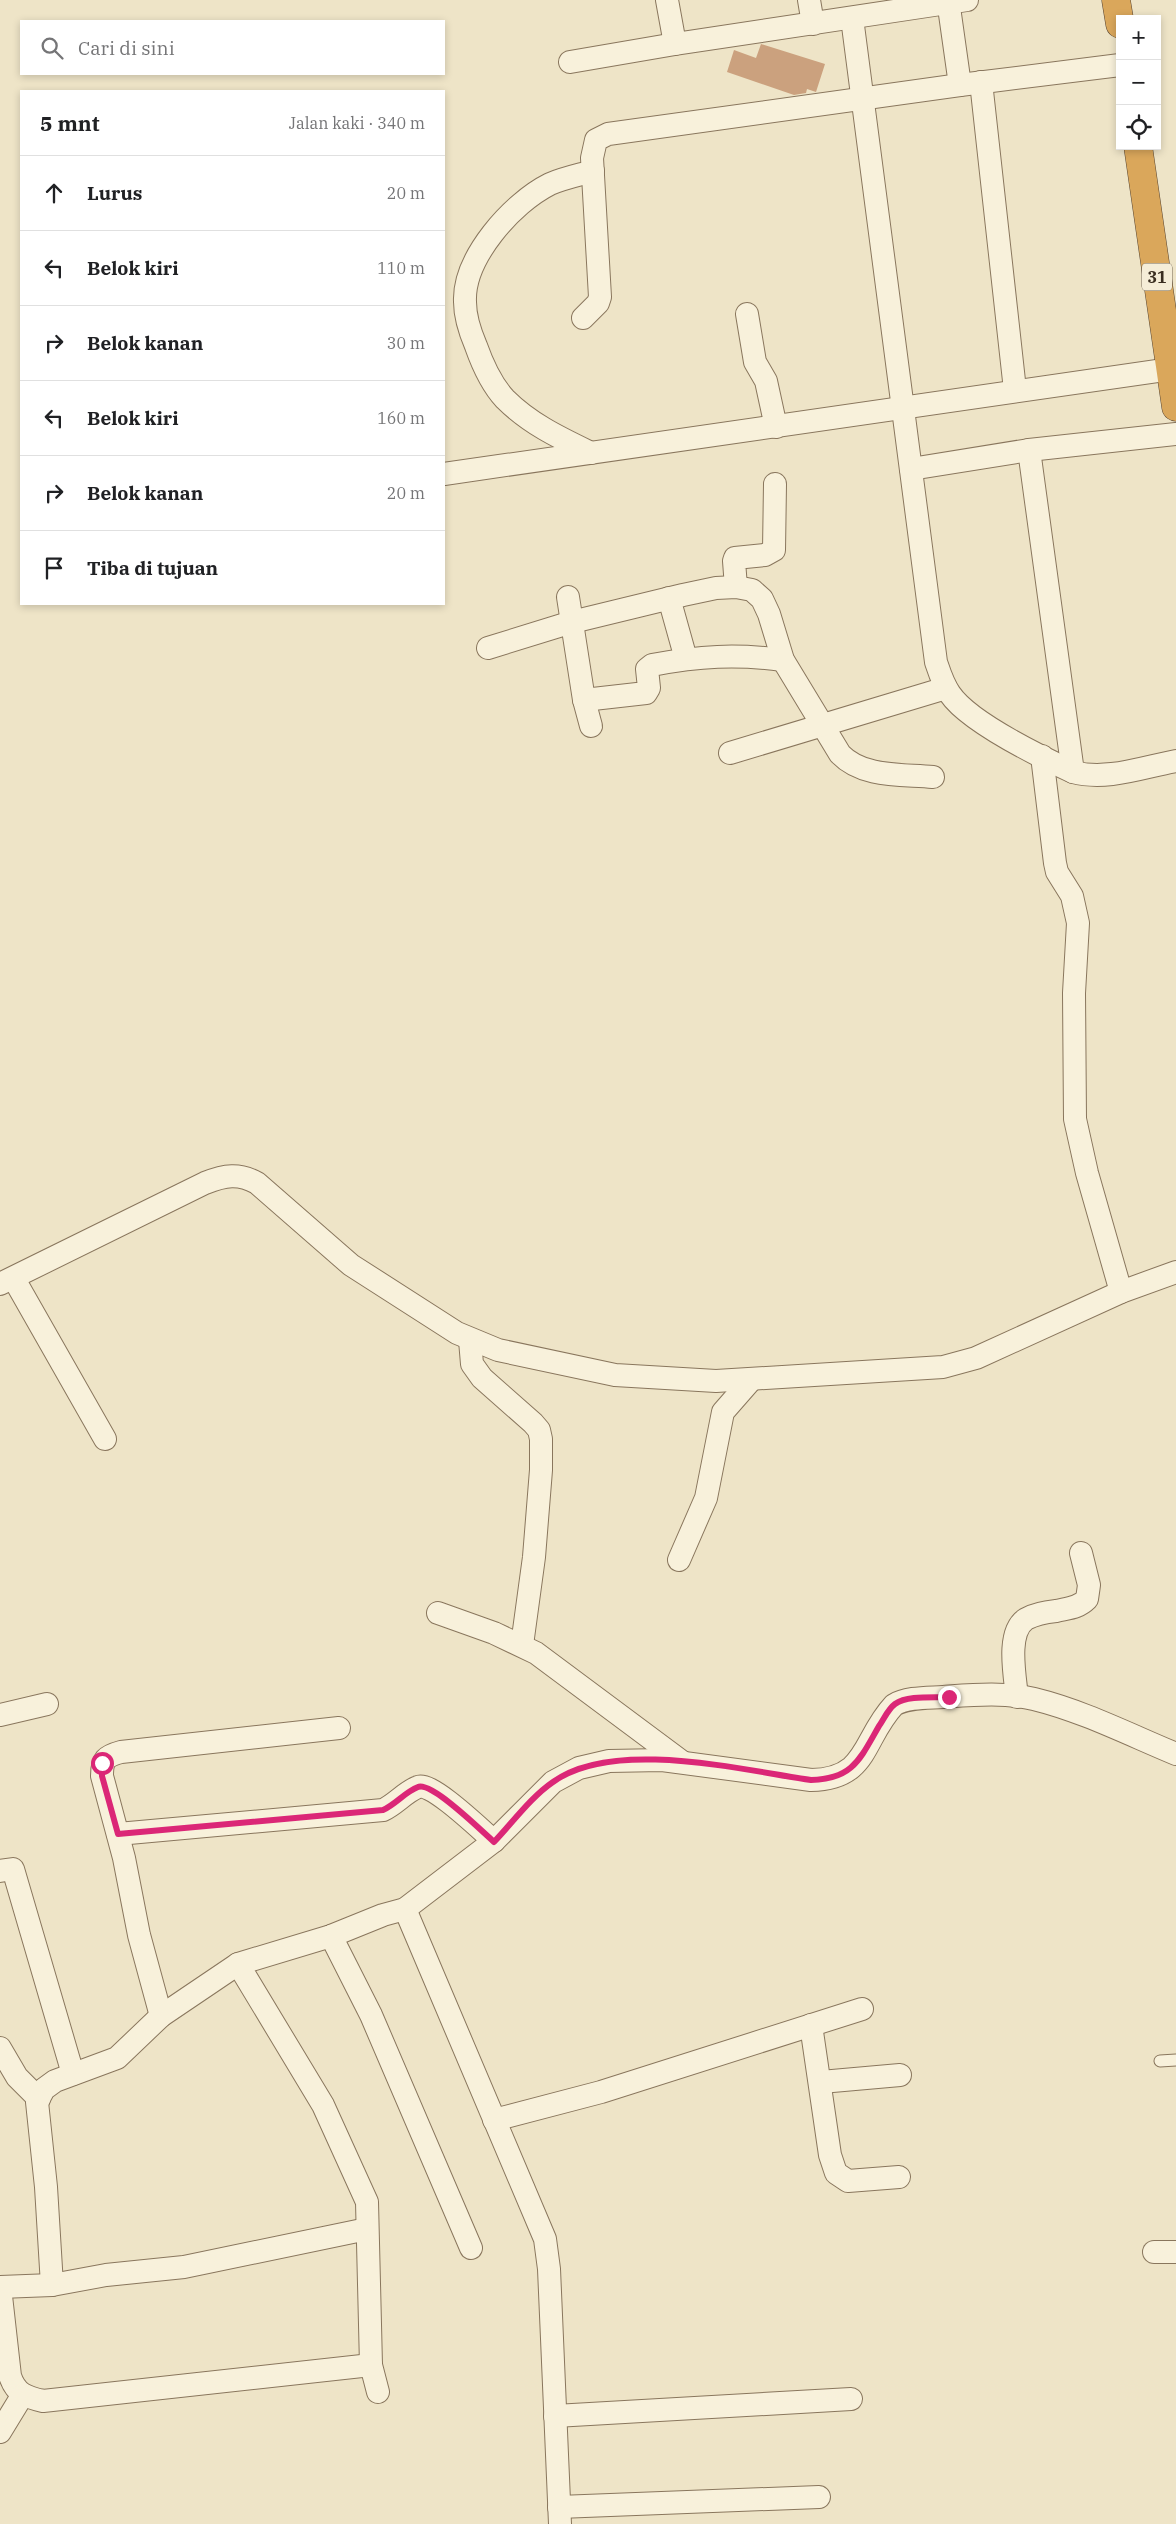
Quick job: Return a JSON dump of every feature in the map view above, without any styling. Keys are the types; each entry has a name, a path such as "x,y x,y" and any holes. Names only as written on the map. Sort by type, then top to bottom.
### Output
{"highway":[{"path":"1116,0 1118,15"},
{"name":"31","path":"1139,150 1170,321 1171,369 1176,407"}],"street":[{"path":"667,0 675,44"},
{"path":"809,0 813,24"},
{"path":"570,62 954,1 971,83 1015,390"},
{"path":"852,18 936,662 946,688 970,715 1073,772 1092,776 1106,775 1176,761"},
{"path":"582,318 598,303 600,297 593,147 596,140 608,134 862,100 971,83 1116,65"},
{"path":"591,453 538,426 503,397 481,360 466,316 464,301 466,282 481,251 489,238 522,203 550,184 594,171"},
{"path":"747,314 755,362 766,381 776,426"},
{"path":"445,474 904,409 1015,390 1171,369"},
{"path":"910,469 1029,450 1176,434"},
{"path":"1029,450 1073,772"},
{"path":"736,587 735,558 765,555 774,550 775,484"},
{"path":"488,648 572,622 669,598 716,588 736,587 752,590 762,599 783,660 840,754 850,764 864,770 933,777"},
{"path":"568,597 584,700 591,726"},
{"path":"669,598 686,659"},
{"path":"584,700 646,693 649,688 648,666 686,659 732,655 783,660"},
{"path":"730,754 946,688"},
{"path":"1042,756 1054,863 1060,878 1072,896 1078,923 1074,994 1075,1119 1087,1173 1121,1292"},
{"path":"105,1438 7,1281 212,1180 234,1175 245,1176 270,1193 336,1255 470,1340 498,1350 614,1375 716,1381 943,1366 976,1358 1042,1326 1121,1292 1176,1272"},
{"path":"470,1340 472,1364 482,1378 533,1422 541,1439 541,1470 534,1557 522,1646"},
{"path":"679,1560 706,1498 723,1412 750,1380"},
{"path":"1017,1696 1013,1644 1017,1631 1025,1620 1041,1613 1079,1607 1087,1599 1089,1585 1081,1553"},
{"path":"438,1613 522,1646 556,1666 681,1761"},
{"path":"52,2285 46,2186 39,2129 39,2098 44,2089 55,2081 117,2058 161,2016 238,1964 331,1936 382,1914 405,1910 494,1842 553,1782 579,1768 609,1762 681,1761 811,1780 837,1777 848,1772 856,1764 890,1709 898,1703 912,1700 1017,1696 1033,1699 1080,1714 1176,1754"},
{"path":"0,1715 47,1704"},
{"path":"161,2016 139,1935 118,1834 102,1776 102,1763 108,1755 121,1752 339,1728"},
{"path":"118,1834 383,1810 394,1805 417,1787 423,1786 436,1792 494,1842"},
{"path":"0,1871 13,1868 73,2074"},
{"path":"405,1910 494,2120 538,2218 545,2239 559,2516 819,2497"},
{"path":"331,1936 370,2014 471,2248"},
{"path":"238,1964 323,2105 349,2158 367,2202 369,2222 367,2229 371,2365 378,2392"},
{"path":"494,2120 601,2092 862,2009"},
{"path":"811,2025 821,2082 830,2155 836,2173 848,2181 899,2177"},
{"path":"0,2048 8,2078 39,2098"},
{"path":"821,2082 900,2075"},
{"path":"367,2229 184,2267 106,2275 52,2285 0,2287 10,2376 13,2386 22,2396 43,2401 371,2365"},
{"path":"0,2432 22,2396"},
{"path":"555,2416 851,2400"}],"lane":[{"path":"1160,2061 1176,2060"}],"building":[{"path":"761,44 825,64 816,92 807,89 806,93 794,95 727,72 734,50 756,58"}],"route":[{"path":"102,1763 102,1776 118,1834 383,1810 394,1805 417,1787 423,1786 436,1792 494,1842 538,1795 553,1782 579,1768 609,1762 662,1760 681,1761 811,1780 826,1780 848,1772 856,1764 882,1720 894,1705 905,1701 949,1697"}]}
